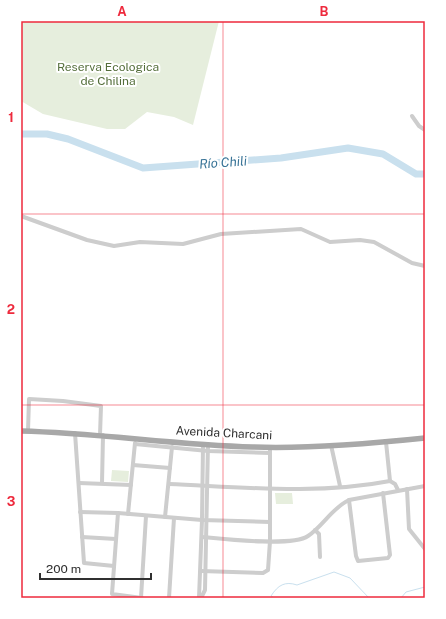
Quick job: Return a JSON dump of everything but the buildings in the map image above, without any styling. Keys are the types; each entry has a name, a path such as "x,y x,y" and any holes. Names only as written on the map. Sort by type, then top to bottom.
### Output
{"main road":[{"name":"Avenida Charcani","path":"21,431 102,435 135,441 205,444 270,450 425,438"}],"street":[{"path":"412,116 419,126 425,130"},
{"path":"21,216 87,240 114,246 140,242 183,244 221,234 300,229 330,242 360,240 374,242 412,263 425,266"},
{"path":"28,431 29,399 63,401 102,406 102,483"},
{"path":"75,433 84,563 114,566"},
{"path":"128,514 135,441 172,447 205,450 270,450 269,567 266,572 203,571"},
{"path":"386,442 390,481"},
{"path":"200,598 207,537 205,520 205,444"},
{"path":"331,445 340,486"},
{"path":"165,517 172,447"},
{"path":"133,466 170,468"},
{"path":"169,484 270,488 340,486 390,481 395,484 398,490"},
{"path":"79,482 131,485"},
{"path":"202,537 270,541 302,539 316,530 338,506 349,500 425,486"},
{"path":"407,489 409,529 425,549"},
{"path":"349,500 356,556 358,560 388,558 390,554 383,493"},
{"path":"80,512 118,513 205,520 270,522"},
{"path":"118,513 112,594 142,598 146,516"},
{"path":"169,598 174,518"},
{"path":"203,571 202,537 205,520"},
{"path":"316,530 319,534 320,557"},
{"path":"82,537 116,539"}],"green space":[{"name":"Reserva Ecologica de Chilina","path":"21,21 219,21 193,125 174,117 147,112 125,129 107,129 43,114 21,101"},
{"path":"112,470 129,471 128,482 111,481"},
{"path":"275,493 292,493 293,504 276,504"}],"waterway":[{"name":"Río Chili","path":"21,134 47,134 68,139 143,168 281,158 348,148 383,154 416,174 425,174"},
{"path":"274,598 271,596 276,589 282,585 289,583 297,585 334,572 350,578 369,598"},
{"path":"401,598 406,592 425,587"}]}
